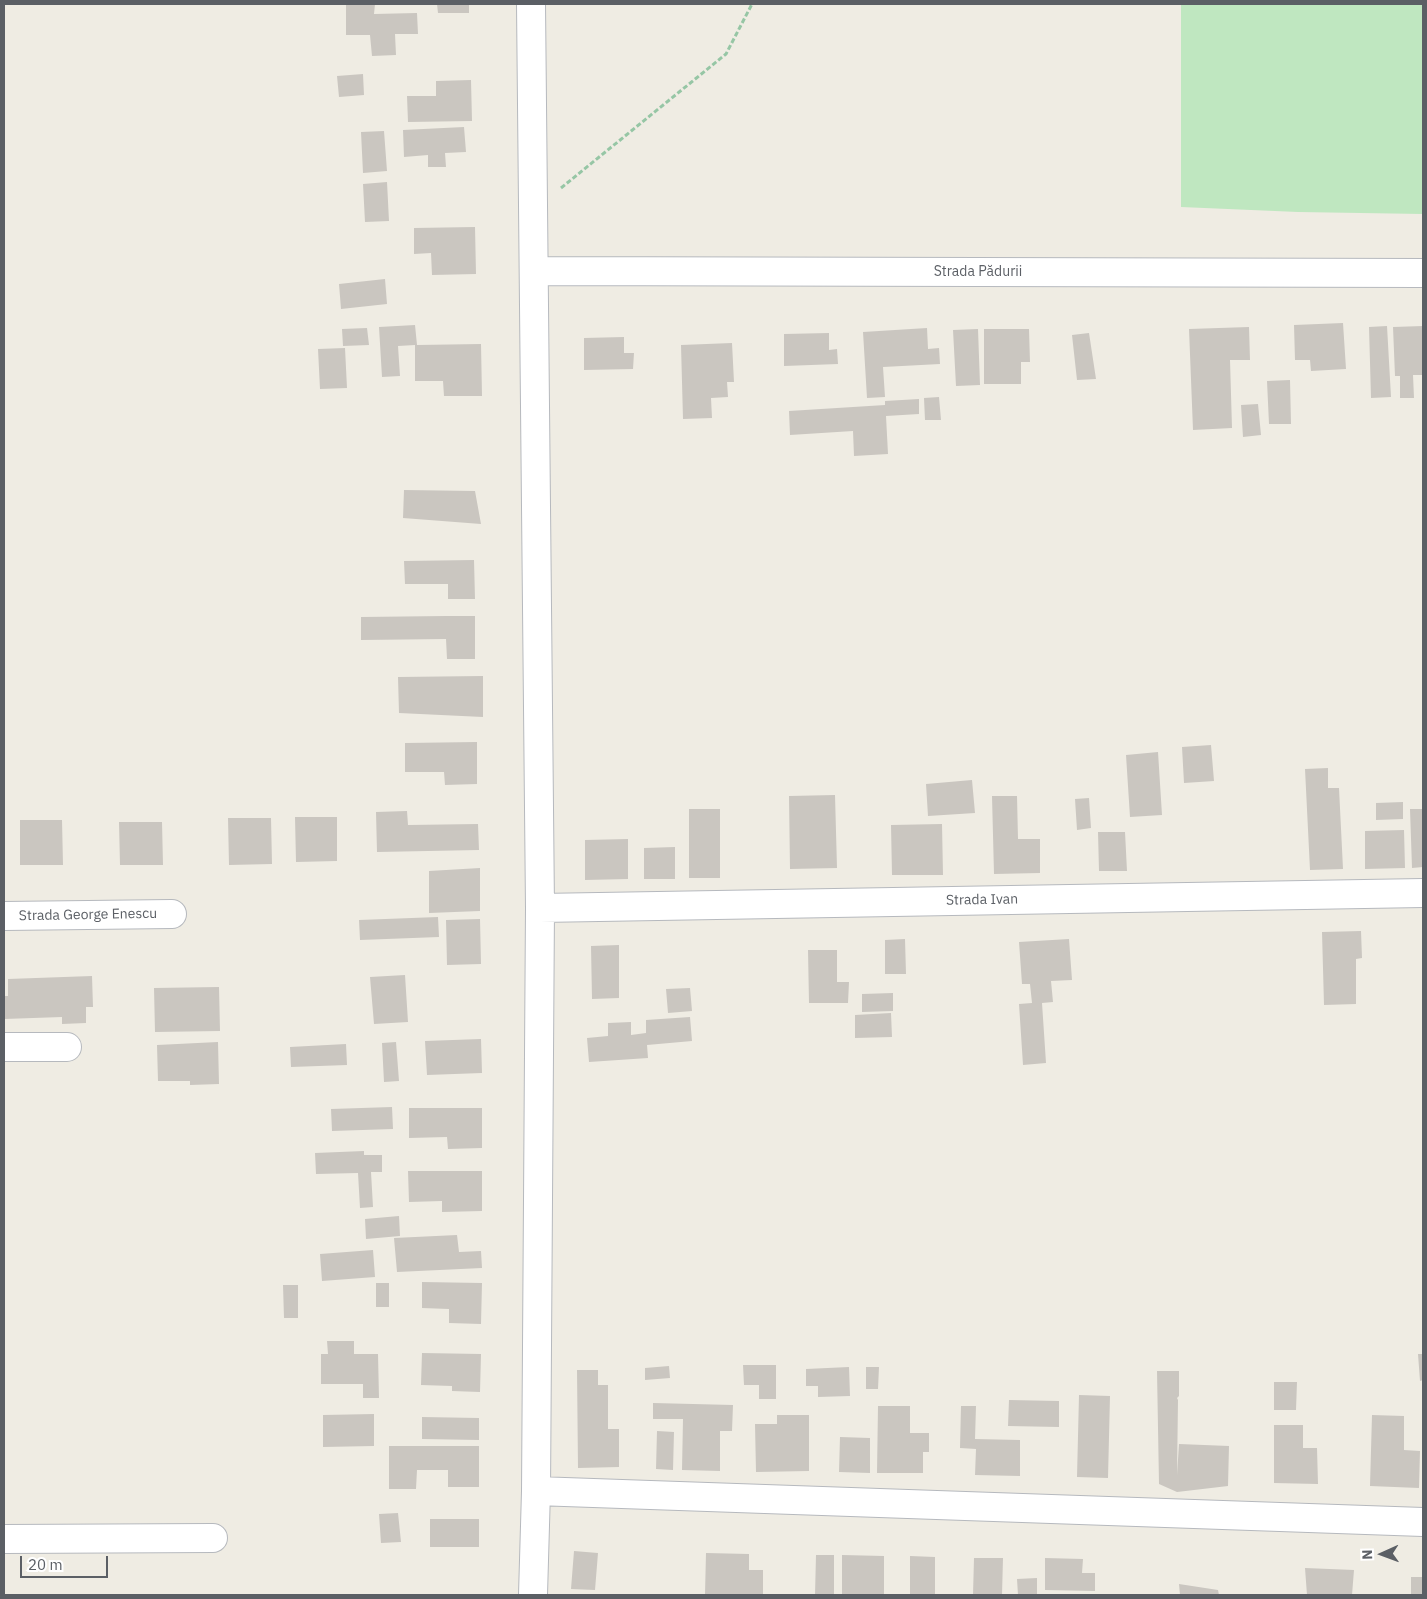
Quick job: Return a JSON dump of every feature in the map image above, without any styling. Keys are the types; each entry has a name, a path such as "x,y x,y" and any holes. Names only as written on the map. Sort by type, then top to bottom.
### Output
{"street":[{"path":"531,4 540,908 536,1491 533,1595"},
{"name":"Strada Pădurii","path":"534,271 1423,273"},
{"name":"Strada Ivan","path":"540,908 1423,893"},
{"name":"Strada George Enescu","path":"4,916 172,914"},
{"path":"4,1047 67,1047"},
{"path":"536,1491 1423,1522"},
{"path":"4,1539 213,1538"}],"path":[{"path":"533,211 726,54 752,4"}],"green space":[{"path":"1181,4 1423,4 1423,214 1298,212 1181,207"}],"building":[{"path":"346,4 375,4 374,14 417,13 418,34 395,34 396,55 372,56 370,35 346,35"},
{"path":"437,4 469,4 469,13 438,13"},
{"path":"363,74 364,95 339,97 337,76"},
{"path":"471,80 472,121 408,122 407,96 436,96 436,81"},
{"path":"464,127 466,152 445,153 446,167 428,167 428,155 404,157 403,130"},
{"path":"384,131 387,171 363,173 361,132"},
{"path":"387,182 389,221 365,222 363,184"},
{"path":"475,227 476,274 432,275 431,253 414,254 414,228"},
{"path":"385,279 387,304 341,309 339,284"},
{"path":"1343,323 1346,369 1311,371 1310,360 1295,360 1294,325"},
{"path":"415,325 417,345 481,344 482,396 444,396 443,381 415,381 415,345 398,346 400,376 382,377 379,327"},
{"path":"1387,326 1391,397 1371,398 1369,327"},
{"path":"1423,326 1423,375 1413,375 1414,398 1400,398 1400,376 1395,376 1393,327"},
{"path":"1249,327 1250,360 1230,360 1232,428 1193,430 1189,329"},
{"path":"367,328 369,345 343,346 342,329"},
{"path":"927,328 928,349 939,348 940,364 883,367 885,397 867,398 863,332"},
{"path":"978,329 980,385 956,386 953,330"},
{"path":"984,329 1029,329 1030,362 1021,362 1021,384 984,384"},
{"path":"829,333 829,350 837,349 838,364 784,366 784,334"},
{"path":"1089,333 1096,379 1077,380 1072,335"},
{"path":"624,337 624,353 634,353 633,369 584,370 584,338"},
{"path":"732,343 734,382 727,382 728,397 711,398 712,418 683,419 681,345"},
{"path":"345,348 347,388 320,389 318,349"},
{"path":"1290,380 1291,424 1269,424 1267,381"},
{"path":"939,397 941,420 925,420 924,398"},
{"path":"919,399 919,414 886,416 888,454 854,456 853,431 790,435 789,411 885,405 885,401"},
{"path":"1258,404 1261,435 1243,437 1241,405"},
{"path":"404,490 475,491 481,524 403,518"},
{"path":"474,560 475,599 448,599 448,584 405,584 404,561"},
{"path":"475,616 475,659 447,659 446,639 361,640 361,617"},
{"path":"483,676 483,717 399,713 398,677"},
{"path":"477,742 477,784 445,785 444,772 405,772 405,743"},
{"path":"1211,745 1214,781 1184,783 1182,747"},
{"path":"1158,752 1162,815 1130,817 1126,755"},
{"path":"1328,768 1328,788 1339,788 1343,869 1310,870 1305,769"},
{"path":"972,780 975,813 928,816 926,784"},
{"path":"835,795 837,868 790,869 789,796"},
{"path":"992,796 1017,796 1018,839 1040,839 1040,873 994,874"},
{"path":"1089,798 1091,828 1077,830 1075,799"},
{"path":"1403,802 1403,819 1376,820 1376,803"},
{"path":"689,809 720,809 720,878 689,878"},
{"path":"1410,809 1423,809 1423,867 1412,868"},
{"path":"407,811 408,825 478,824 479,850 377,852 376,812"},
{"path":"295,817 337,817 337,861 296,862"},
{"path":"228,818 271,818 272,864 229,865"},
{"path":"20,820 62,820 63,865 20,865"},
{"path":"119,822 162,822 163,865 120,865"},
{"path":"942,824 943,875 892,875 891,825"},
{"path":"1404,830 1405,868 1365,869 1365,831"},
{"path":"1098,832 1125,832 1127,871 1099,871"},
{"path":"628,839 628,879 585,880 585,840"},
{"path":"675,847 675,879 644,879 644,848"},
{"path":"480,868 480,911 429,913 429,871"},
{"path":"438,917 439,937 360,940 359,920"},
{"path":"480,919 481,964 447,965 446,920"},
{"path":"1361,931 1362,958 1356,959 1356,1004 1324,1005 1322,932"},
{"path":"905,939 906,974 885,974 885,940"},
{"path":"1069,939 1072,980 1051,981 1053,1002 1042,1003 1046,1063 1023,1065 1019,1004 1032,1003 1030,984 1022,984 1019,942"},
{"path":"619,945 619,998 592,999 591,946"},
{"path":"808,950 837,950 837,982 849,982 848,1003 809,1003"},
{"path":"405,975 408,1022 374,1024 370,977"},
{"path":"92,976 93,1007 86,1007 86,1023 62,1024 62,1017 4,1019 4,996 8,996 8,979"},
{"path":"219,987 220,1031 155,1032 154,988"},
{"path":"690,988 692,1011 668,1013 666,989"},
{"path":"893,993 893,1011 862,1012 862,994"},
{"path":"891,1013 892,1037 855,1038 855,1015"},
{"path":"690,1017 692,1041 647,1045 648,1058 589,1062 587,1038 608,1036 608,1023 631,1022 631,1035 646,1033 646,1020"},
{"path":"481,1039 482,1073 427,1075 425,1041"},
{"path":"218,1042 219,1084 190,1085 190,1081 158,1081 157,1045"},
{"path":"396,1042 399,1081 384,1082 382,1043"},
{"path":"346,1044 347,1065 291,1067 290,1047"},
{"path":"392,1107 393,1129 332,1131 331,1109"},
{"path":"409,1108 482,1108 482,1148 448,1149 447,1137 409,1138"},
{"path":"364,1151 364,1155 382,1155 382,1172 371,1172 373,1207 360,1208 358,1173 316,1174 315,1153"},
{"path":"408,1171 482,1171 482,1211 442,1212 442,1201 409,1202"},
{"path":"399,1216 400,1236 366,1239 365,1219"},
{"path":"457,1235 459,1252 481,1251 482,1268 397,1272 394,1238"},
{"path":"373,1250 375,1277 322,1281 320,1254"},
{"path":"422,1282 482,1283 481,1324 449,1323 449,1309 422,1308"},
{"path":"376,1283 389,1283 389,1307 376,1307"},
{"path":"283,1285 298,1285 298,1318 284,1318"},
{"path":"327,1341 354,1341 354,1354 378,1354 379,1398 363,1398 363,1384 321,1384 321,1354 328,1354"},
{"path":"422,1353 481,1354 480,1392 452,1391 452,1386 421,1385"},
{"path":"1418,1354 1423,1354 1423,1380 1420,1381"},
{"path":"743,1365 776,1365 776,1399 759,1399 759,1385 744,1385"},
{"path":"669,1366 670,1378 645,1380 645,1368"},
{"path":"849,1367 850,1396 818,1397 818,1386 806,1386 806,1369"},
{"path":"866,1367 879,1367 878,1389 866,1389"},
{"path":"577,1370 598,1370 598,1385 608,1385 608,1429 619,1429 619,1467 578,1468"},
{"path":"1157,1371 1179,1371 1177,1475 1179,1444 1229,1446 1228,1486 1177,1492 1159,1484"},
{"path":"1274,1382 1297,1382 1296,1410 1274,1410"},
{"path":"1079,1395 1110,1396 1108,1478 1077,1477"},
{"path":"1009,1400 1059,1401 1059,1427 1008,1426"},
{"path":"653,1403 733,1405 732,1431 720,1431 720,1471 682,1470 683,1419 653,1419"},
{"path":"878,1406 910,1406 910,1433 929,1433 929,1452 923,1452 923,1473 877,1473"},
{"path":"961,1406 976,1406 975,1439 1020,1440 1020,1476 975,1475 976,1449 960,1448"},
{"path":"374,1414 374,1446 323,1447 323,1415"},
{"path":"777,1415 809,1415 809,1471 756,1472 755,1424 777,1424"},
{"path":"1372,1415 1404,1416 1404,1450 1420,1451 1419,1488 1370,1486"},
{"path":"422,1417 479,1418 479,1440 422,1439"},
{"path":"1274,1425 1303,1425 1303,1448 1317,1448 1318,1484 1274,1483"},
{"path":"657,1431 674,1432 673,1470 656,1469"},
{"path":"840,1437 870,1438 870,1473 839,1472"},
{"path":"389,1446 479,1446 479,1487 448,1487 448,1470 417,1470 416,1489 389,1489"},
{"path":"398,1513 401,1542 381,1543 379,1514"},
{"path":"430,1519 479,1519 479,1547 430,1547"},
{"path":"574,1551 598,1553 595,1590 571,1589"},
{"path":"706,1553 749,1554 749,1570 763,1570 763,1595 705,1594"},
{"path":"816,1555 834,1555 834,1595 815,1595"},
{"path":"842,1555 884,1556 884,1595 842,1595"},
{"path":"910,1556 935,1557 935,1595 910,1595"},
{"path":"974,1558 1003,1558 1002,1595 973,1595"},
{"path":"1045,1558 1083,1559 1082,1573 1095,1573 1095,1591 1045,1590"},
{"path":"1305,1568 1354,1570 1352,1595 1307,1595"},
{"path":"1411,1577 1423,1577 1423,1595 1411,1595"},
{"path":"1037,1578 1037,1595 1018,1595 1017,1579"},
{"path":"1179,1584 1218,1590 1219,1595 1180,1595"}]}
